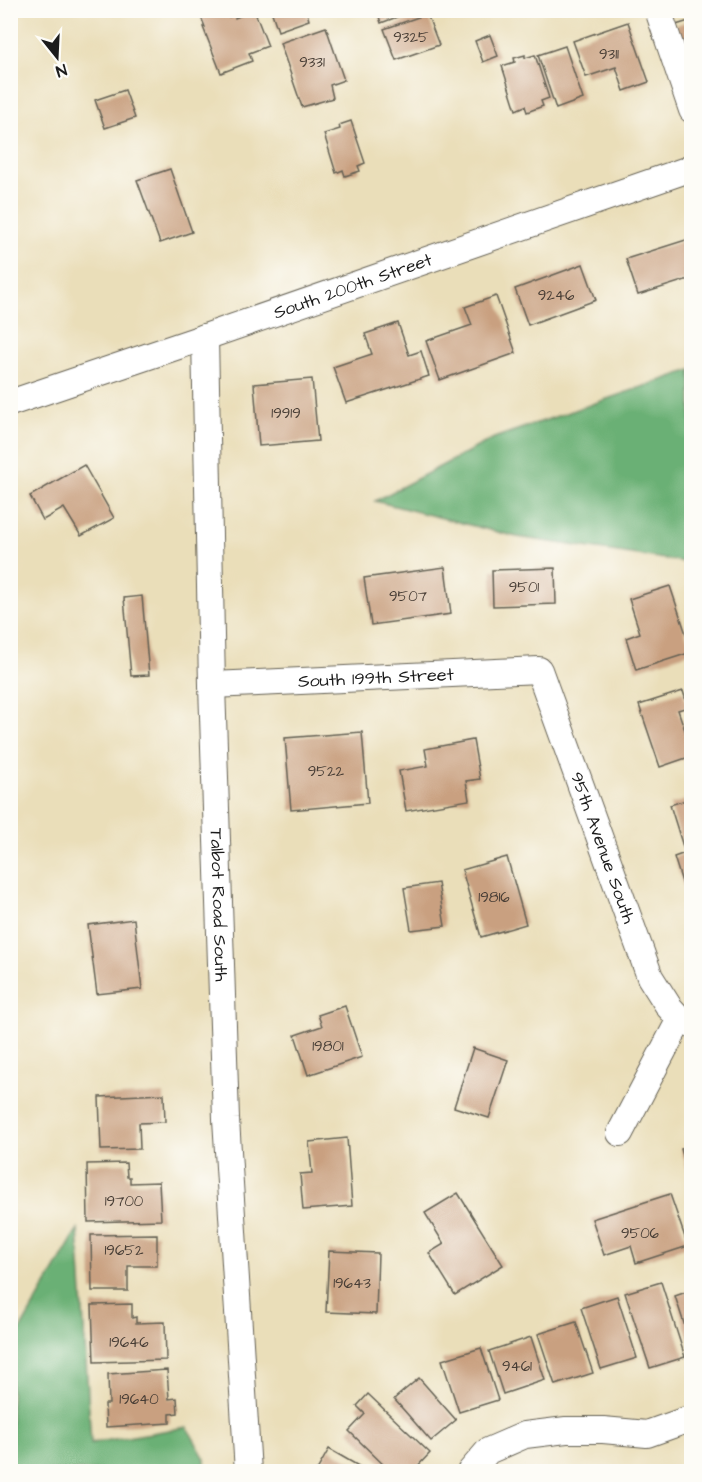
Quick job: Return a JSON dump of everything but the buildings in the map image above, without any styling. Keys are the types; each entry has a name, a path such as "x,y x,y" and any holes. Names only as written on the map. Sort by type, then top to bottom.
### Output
{"street":[{"path":"658,10 692,110"},
{"name":"South 200th Street","path":"10,403 692,168"},
{"name":"Talbot Road South","path":"205,337 212,685 226,1119 248,1472"},
{"name":"South 199th Street","path":"212,685 539,670"},
{"name":"95th Avenue South","path":"539,670 650,977 669,1007 686,1022"},
{"path":"620,1133 686,1022"},
{"path":"470,1472 488,1450 525,1435 567,1430 647,1434 692,1418"}],"green space":[{"path":"691,370 691,563 517,537 375,501 494,438"},
{"path":"78,1229 91,1443 187,1427 205,1459 205,1471 11,1471 11,1346"}]}
